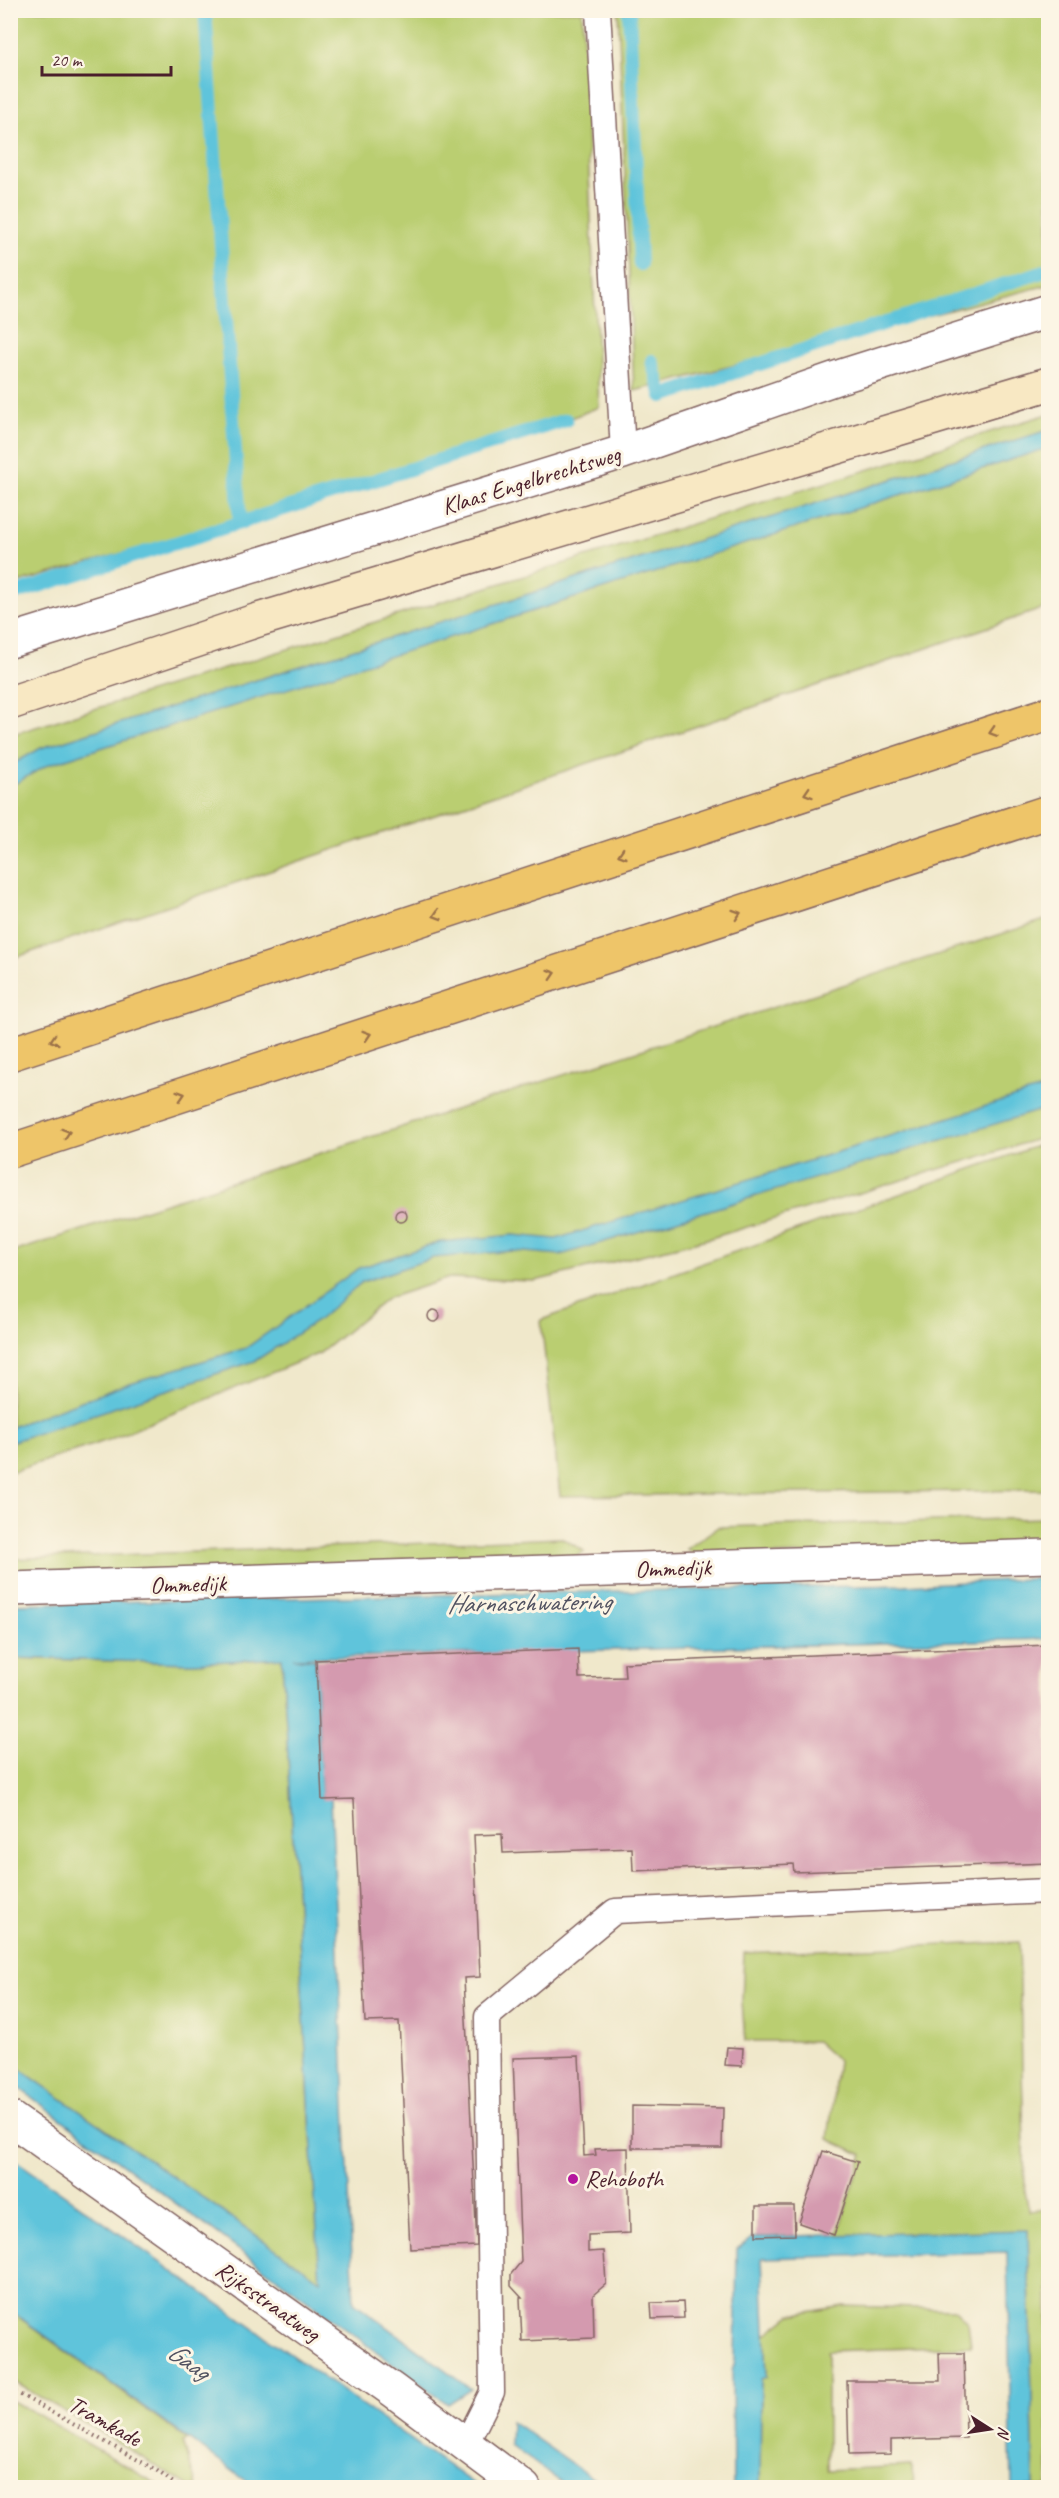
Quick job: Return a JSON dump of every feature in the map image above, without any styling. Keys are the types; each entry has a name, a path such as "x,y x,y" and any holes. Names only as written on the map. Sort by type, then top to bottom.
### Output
{"highway":[{"path":"10,1054 1048,714"},
{"path":"10,1151 1048,812"}],"main road":[{"path":"10,703 258,620 1048,384"}],"street":[{"name":"Klaas Engelbrechtsweg","path":"10,640 623,452 842,376 1048,311"},
{"name":"Ommedijk","path":"10,1589 1048,1556"},
{"name":"Rijksstraatweg","path":"10,2118 524,2487"}],"lane":[{"path":"598,10 623,452"},
{"path":"466,2444 492,2392 487,2017 615,1911 1048,1891"}],"path":[{"name":"Tramkade","path":"10,2389 156,2470 180,2487"}],"green space":[{"path":"11,10 582,11 599,407 509,442 11,585"},
{"path":"618,11 1048,11 1048,285 634,391"},
{"path":"1048,414 1048,607 11,959 10,735"},
{"path":"1048,919 1048,1136 711,1238 535,1281 449,1278 388,1298 320,1353 108,1440 11,1472 10,1253"},
{"path":"1048,1142 1048,1490 560,1496 541,1320"},
{"path":"1048,1518 1048,1547 699,1557 687,1549 718,1527"},
{"path":"562,1538 584,1551 567,1563 11,1583 10,1559"},
{"path":"11,1658 193,1663 282,1658 320,2281 11,2063"},
{"path":"1019,1942 1025,2191 1029,2211 1048,2209 1048,2487 1034,2487 1028,2231 837,2235 863,2155 828,2139 838,2061 816,2041 745,2041 742,2002 744,1953"},
{"path":"843,2306 954,2309 968,2323 971,2346 827,2351 827,2470 912,2466 913,2487 760,2488 761,2378 767,2377 765,2335 791,2315"},
{"path":"10,2311 188,2440 183,2442 197,2487 189,2487 11,2380"},
{"path":"10,2400 30,2410 162,2487 11,2487"}],"water":[{"path":"1048,430 1048,448 47,765 11,786 11,765 41,748"},
{"path":"1048,1087 1048,1108 561,1255 512,1251 433,1258 362,1282 317,1321 255,1361 11,1442 11,1428 16,1425 130,1383 246,1348 359,1268 440,1242 513,1235 556,1239"},
{"name":"Harnaschwatering","path":"1048,1578 1048,1639 293,1658 316,1660 322,1799 331,1799 354,2302 471,2389 448,2404 11,2082 11,2063 320,2280 282,1658 193,1663 11,1658 10,1604 905,1585"},
{"name":"Gaag","path":"11,2157 478,2487 255,2487 11,2311"},
{"path":"1028,2230 1034,2487 1012,2487 1007,2252 762,2258 767,2377 761,2379 760,2487 733,2487 732,2370 735,2361 737,2249 754,2237"},
{"path":"511,2421 605,2487 568,2487 510,2445"}],"building":[{"path":"403,1210 406,1211 406,1221 399,1222 396,1221 395,1214 396,1211"},
{"path":"436,1310 439,1311 439,1321 432,1322 429,1321 428,1314 429,1311"},
{"path":"1048,1645 1048,1863 794,1872 793,1864 633,1871 632,1848 503,1853 502,1834 474,1835 480,1977 464,1978 477,2246 410,2249 399,2021 365,2022 354,1799 322,1800 316,1660 578,1649 579,1678 625,1677 624,1663"},
{"path":"727,2047 743,2048 742,2066 725,2065"},
{"name":"Rehoboth","path":"579,2056 584,2156 596,2155 595,2149 628,2148 630,2233 588,2235 588,2252 604,2251 606,2284 593,2295 594,2338 522,2341 520,2298 522,2298 511,2286 511,2274 521,2262 513,2058"},
{"path":"632,2106 723,2108 722,2148 632,2148"},
{"path":"823,2151 858,2162 834,2235 799,2223"},
{"path":"756,2206 794,2206 795,2235 756,2236"},
{"path":"683,2302 684,2318 652,2319 651,2303"},
{"path":"939,2353 964,2353 966,2438 891,2440 891,2454 849,2455 847,2381 940,2381"}],"waterway":[{"path":"205,10 240,523"},
{"path":"629,10 640,264"},
{"path":"652,361 662,396 1048,270"},
{"path":"10,595 566,420"}],"place":[{"name":"Rehoboth","path":"573,2179"}]}
